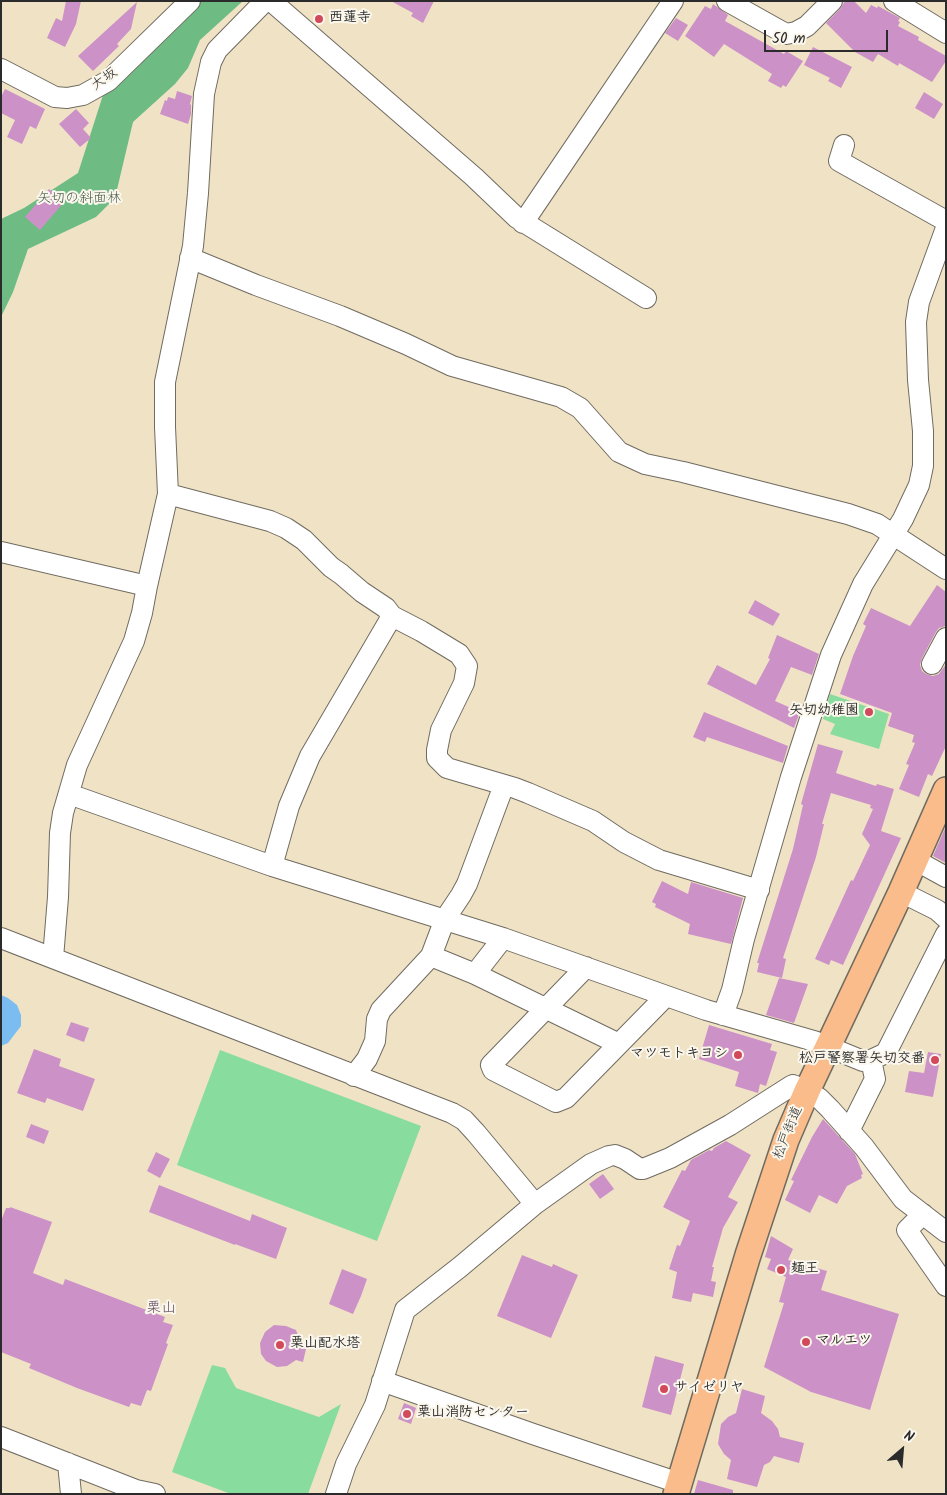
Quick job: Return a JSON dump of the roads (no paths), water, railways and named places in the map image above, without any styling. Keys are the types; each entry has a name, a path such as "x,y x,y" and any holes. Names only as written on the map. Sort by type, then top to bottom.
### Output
{"main road":[{"name":"松戸街道","path":"678,1488 786,1140 806,1091 901,892 946,790"}],"street":[{"name":"大坂","path":"1,69 56,97 67,98 84,95 108,81 190,1"},
{"path":"53,958 58,897 60,833 63,813 77,765 134,641 168,494 164,427 165,382 190,258 198,193 204,94 211,62 216,50 265,1"},
{"path":"271,1 474,177 523,223 646,298"},
{"path":"523,223 673,1"},
{"path":"727,1 786,34 796,32 807,26 832,1"},
{"path":"894,1 946,33"},
{"path":"844,144 839,161 946,220"},
{"path":"723,1015 732,990 744,940 791,777 831,655 863,584 915,496 923,466 923,431 918,380 916,322 919,302 946,228"},
{"path":"190,258 340,316 452,366 561,397 580,408 619,452 645,464 684,472 848,514 877,524 946,569"},
{"path":"168,494 270,521 286,528 304,540 331,567 386,608 392,616 459,654 467,666 464,683 441,730 437,758 447,768 516,788 592,821 624,842 659,860 759,890"},
{"path":"1,552 147,586"},
{"path":"272,866 289,806 310,756 392,616"},
{"path":"932,664 946,638"},
{"path":"354,1076 367,1060 375,1041 377,1019 380,1010 431,956 445,919 467,884 504,786"},
{"path":"69,794 272,866 503,938 723,1015 828,1046 863,1061 871,1060 886,1053 946,934"},
{"path":"915,860 946,877"},
{"path":"901,892 937,910 946,918"},
{"path":"1,938 452,1113 464,1120 535,1204"},
{"path":"475,974 503,938"},
{"path":"431,956 475,974 619,1044"},
{"path":"586,967 491,1065 493,1070 556,1102 566,1098 666,996"},
{"path":"849,1131 875,1079 871,1060"},
{"path":"336,1494 346,1464 375,1405 405,1310 535,1204 592,1164 609,1156 615,1155 643,1169 670,1158 730,1125 791,1086 795,1086 819,1098 849,1131 903,1199 946,1232"},
{"path":"923,1214 908,1230 946,1286"},
{"path":"382,1381 678,1488"},
{"path":"1,1437 136,1490 155,1494"},
{"path":"68,1463 71,1494"}],"water":[{"path":"1,995 17,1005 21,1015 21,1026 8,1043 1,1046"}],"place":[{"name":"西蓮寺","path":"319,19"},
{"name":"矢切幼稚園","path":"869,712"},
{"name":"マツモトキヨシ","path":"738,1055"},
{"name":"松戸警察署矢切交番","path":"935,1060"},
{"name":"麺王","path":"781,1270"},
{"name":"マルエツ","path":"806,1342"},
{"name":"栗山配水塔","path":"280,1345"},
{"name":"サイゼリヤ","path":"664,1389"},
{"name":"栗山消防センター","path":"407,1414"}],"district":[{"name":"栗山","path":"161,1309"}],"park label":[{"name":"矢切の斜面林","path":"79,200"}]}
